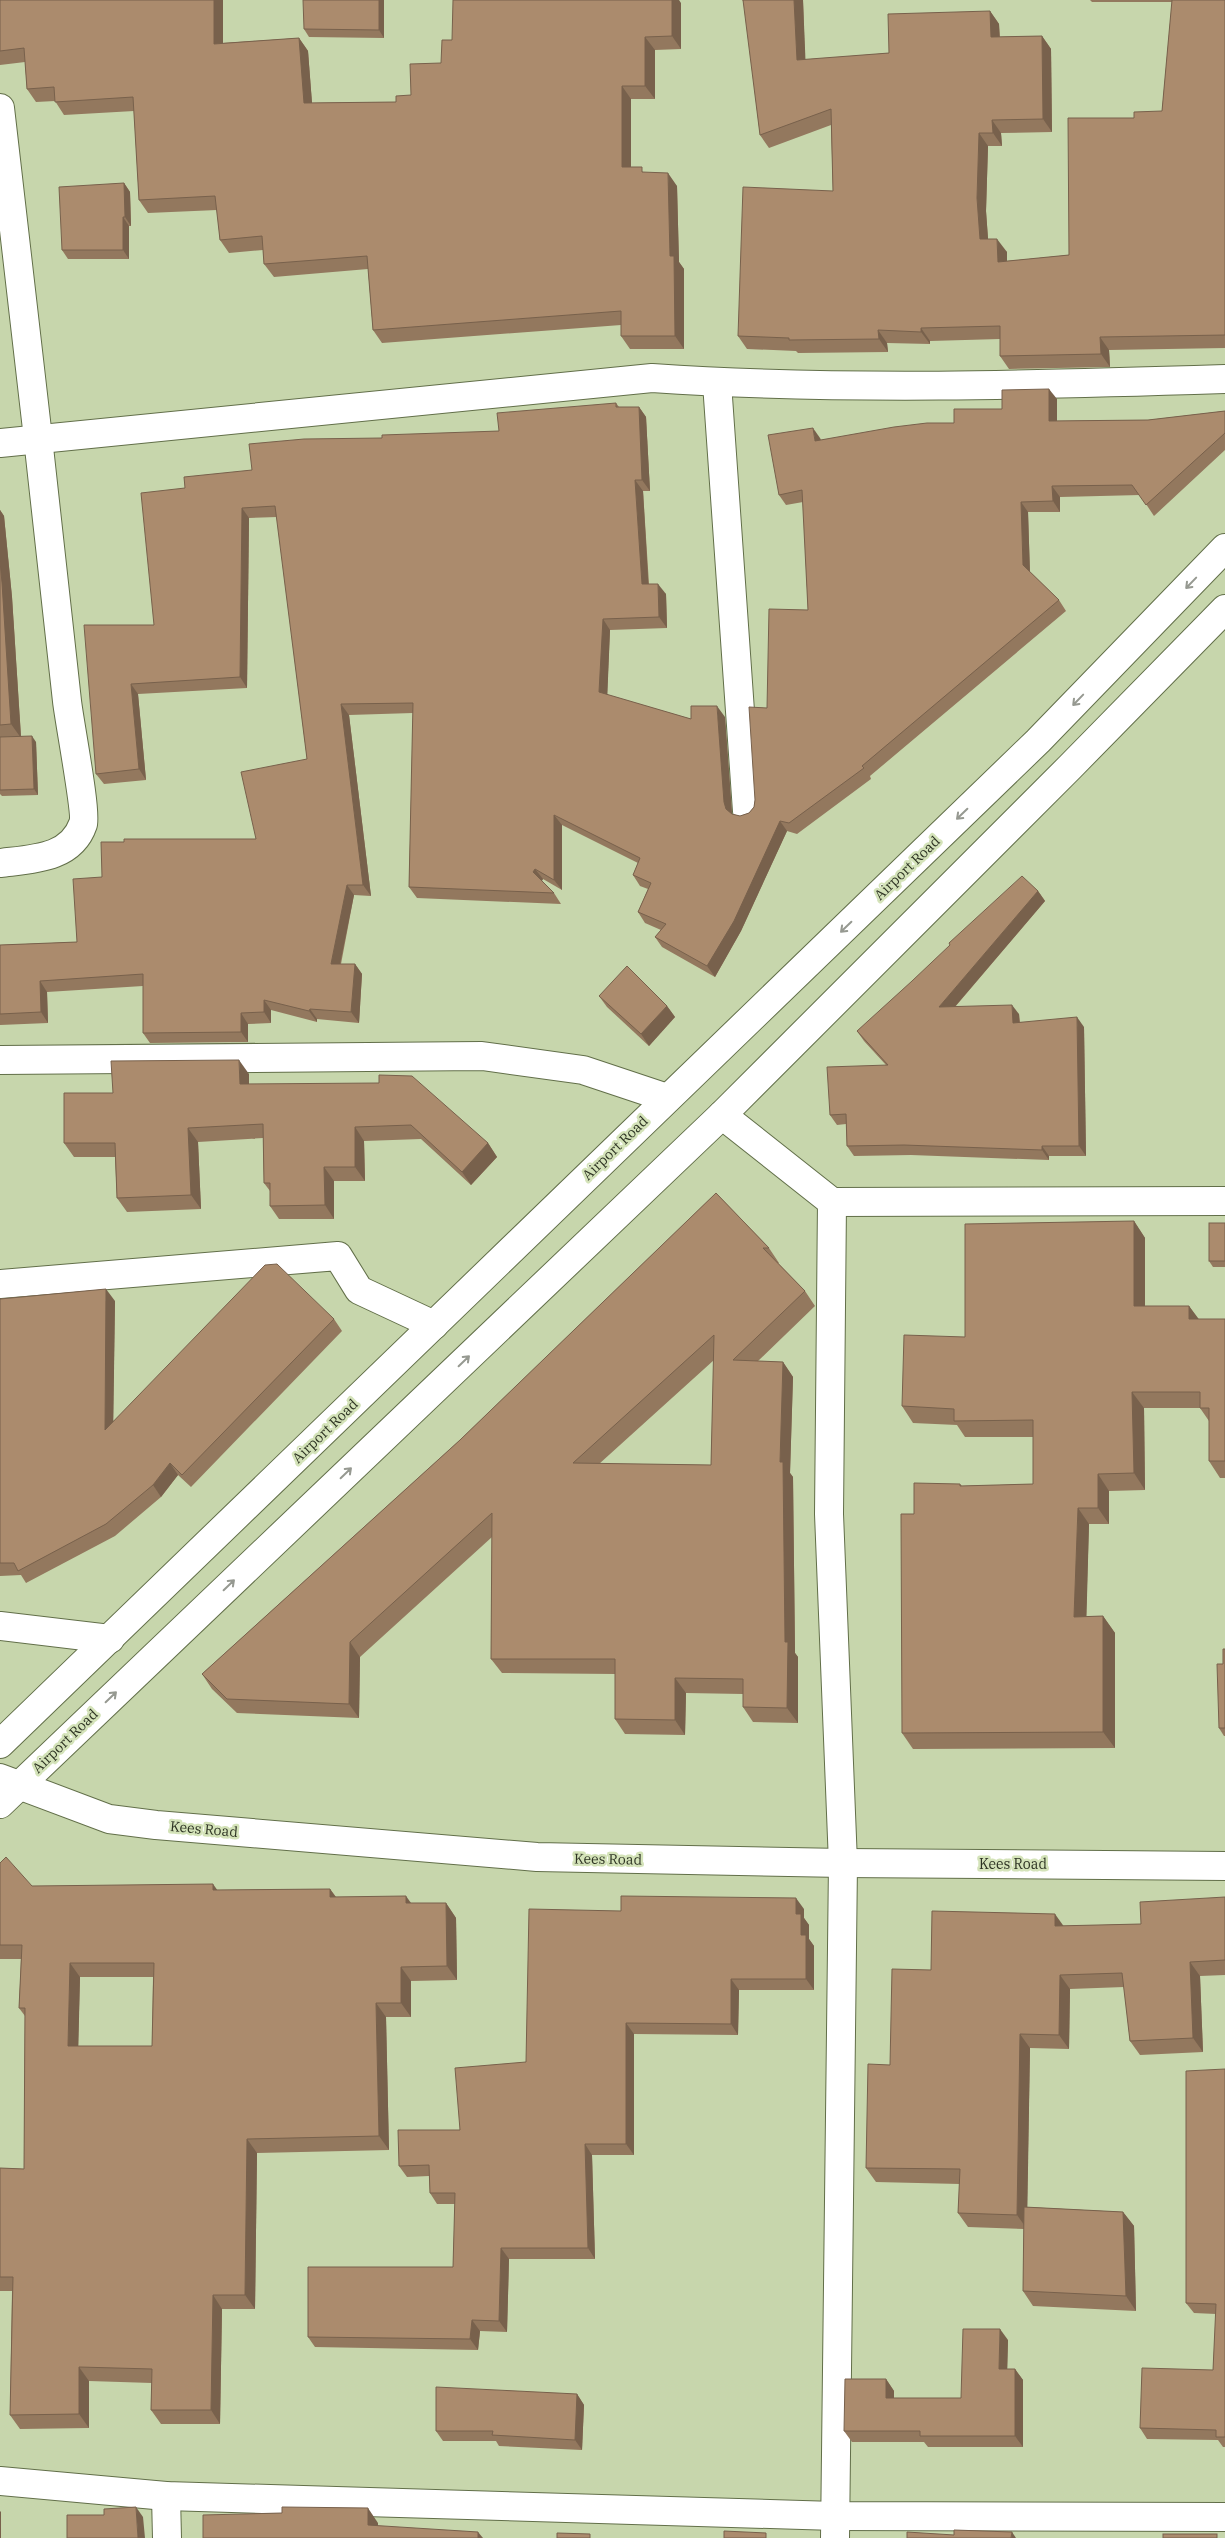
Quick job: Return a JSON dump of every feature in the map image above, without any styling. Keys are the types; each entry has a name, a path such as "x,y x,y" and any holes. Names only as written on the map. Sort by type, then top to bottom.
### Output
{"street":[{"path":"0,108 40,440 68,704 84,822 74,841 48,858 0,863"},
{"path":"0,443 594,382 652,378 717,382 1007,385 1225,379"},
{"path":"717,382 747,811"},
{"name":"Airport Road","path":"0,1744 1038,741 1225,548"},
{"name":"Airport Road","path":"0,1804 10,1781 722,1115 1225,609"},
{"path":"0,1060 482,1056 583,1070 667,1098"},
{"path":"722,1115 832,1202 1225,1201"},
{"path":"832,1202 830,1514 843,1863 835,2527"},
{"path":"0,1284 338,1256 358,1290 434,1325"},
{"path":"0,1626 110,1639"},
{"name":"Kees Road","path":"10,1781 108,1819 156,1825 537,1858 1225,1866"},
{"path":"0,2481 166,2496 835,2527 1225,2517"},
{"path":"166,2496 167,2538"}],"building":[{"path":"0,0 214,0 214,44 299,38 304,103 396,102 396,96 411,95 410,64 441,63 442,40 452,40 453,0 672,0 672,36 645,37 645,86 622,86 622,167 642,167 642,172 668,173 670,256 674,256 675,336 621,336 621,311 373,330 367,256 264,264 262,236 220,240 215,196 139,200 133,97 55,102 54,87 27,89 24,48 0,51"},
{"path":"303,0 379,0 379,30 304,29"},
{"path":"743,0 794,0 797,60 889,53 888,14 990,11 991,37 1042,36 1043,119 992,120 993,133 979,133 977,198 980,239 997,239 998,262 1069,255 1068,118 1134,118 1134,112 1162,111 1172,0 1225,0 1225,335 1100,337 1101,354 1000,356 1000,326 921,328 921,332 878,330 879,339 789,340 789,338 738,336 743,187 833,191 831,109 760,135"},
{"path":"124,183 125,217 123,217 123,250 62,250 59,187"},
{"path":"1049,389 1049,421 1148,420 1225,411 1225,433 1146,505 1132,485 1052,486 1053,501 1021,502 1023,565 1059,600 862,766 864,768 789,823 780,821 734,921 707,966 655,937 666,924 638,912 651,883 633,875 640,858 554,815 554,880 535,869 533,872 554,893 409,887 413,703 341,704 363,885 347,885 331,964 355,964 351,1012 310,1009 309,1011 264,1000 264,1012 241,1013 241,1032 143,1033 143,974 40,981 41,1012 0,1014 0,945 77,942 73,879 102,877 101,842 124,842 124,839 256,839 241,772 307,759 275,506 242,508 240,677 131,684 139,769 96,774 84,625 154,625 141,493 185,488 184,477 252,470 249,444 304,439 382,438 382,435 499,431 497,413 616,403 616,407 639,407 642,480 635,480 642,584 658,584 659,617 603,619 599,692 691,719 691,706 717,706 724,802 726,809 732,814 740,816 749,813 754,807 755,800 749,707 767,708 769,609 808,610 802,490 779,495 768,435 813,428 815,441 894,427 927,423 954,423 954,409 1002,409 1002,390"},
{"path":"0,561 11,724 0,725"},
{"path":"32,736 34,789 0,790 0,737"},
{"path":"1022,876 1038,891 939,1007 1012,1005 1013,1023 1077,1017 1079,1146 1042,1146 1042,1150 904,1145 847,1146 846,1114 830,1115 827,1067 888,1065 857,1031"},
{"path":"627,966 667,1006 641,1034 599,996"},
{"path":"239,1060 240,1084 379,1083 379,1075 412,1076 488,1143 462,1172 411,1125 355,1127 355,1167 324,1167 325,1205 270,1206 270,1183 264,1183 263,1124 188,1128 191,1195 117,1198 115,1143 64,1143 64,1093 113,1093 111,1061"},
{"path":"716,1193 769,1248 763,1248 805,1291 733,1360 783,1362 780,1462 783,1462 785,1642 788,1642 787,1708 743,1707 743,1679 675,1678 675,1720 615,1719 615,1659 491,1659 492,1513 350,1642 349,1704 227,1699 202,1674 460,1440","holes":["714,1335 711,1465 573,1463"]},
{"path":"1134,1221 1134,1306 1189,1306 1189,1319 1225,1319 1225,1461 1209,1461 1209,1408 1200,1408 1200,1392 1132,1392 1134,1473 1098,1474 1098,1508 1078,1508 1074,1617 1103,1616 1103,1732 902,1733 901,1514 914,1514 914,1483 960,1484 960,1486 1033,1484 1033,1420 954,1421 954,1409 902,1406 904,1335 965,1337 965,1224"},
{"path":"1209,1223 1225,1223 1225,1261 1209,1261"},
{"path":"277,1264 334,1319 182,1475 170,1463 153,1485 106,1524 18,1571 14,1563 0,1563 0,1299 106,1289 105,1430 265,1265"},
{"path":"1223,1649 1225,1649 1225,1728 1219,1728 1217,1664 1223,1664"},
{"path":"6,1857 32,1886 213,1884 213,1890 330,1889 330,1897 406,1896 406,1903 446,1903 447,1966 401,1967 401,2003 376,2003 379,2136 247,2139 245,2295 213,2295 211,2410 151,2410 152,2369 79,2367 79,2414 10,2415 13,2277 0,2277 0,2168 24,2169 25,2008 19,2008 22,1945 0,1945 0,1863","holes":["70,1963 154,1963 152,2046 68,2046"]},
{"path":"621,1896 796,1898 796,1914 801,1914 801,1935 806,1935 806,1979 731,1979 731,2024 626,2023 626,2144 585,2144 588,2248 501,2248 499,2321 472,2320 470,2339 308,2337 308,2267 453,2267 455,2193 430,2193 429,2165 399,2166 398,2130 460,2130 455,2068 526,2062 529,1909 621,1911"},
{"path":"1225,1897 1225,1960 1190,1962 1193,2038 1130,2041 1122,1973 1060,1975 1059,2035 1020,2034 1017,2215 958,2213 960,2169 866,2168 868,2064 890,2065 892,1969 931,1970 932,1911 1055,1914 1055,1926 1141,1924 1140,1902"},
{"path":"1225,2069 1225,2437 1216,2437 1216,2430 1140,2428 1142,2368 1213,2370 1216,2304 1186,2303 1186,2071"},
{"path":"1024,2207 1123,2212 1126,2296 1023,2291"},
{"path":"963,2329 1000,2329 999,2369 1015,2369 1015,2436 920,2436 920,2431 844,2431 845,2379 886,2379 886,2398 961,2398"},
{"path":"436,2387 577,2394 575,2440 492,2435 493,2431 436,2431"},
{"path":"136,2507 138,2538 67,2538 67,2515 104,2515 104,2509"},
{"path":"282,2507 368,2508 368,2525 478,2532 478,2538 203,2538 203,2515 282,2513"},
{"path":"954,2530 1012,2532 1011,2538 907,2538 907,2532 954,2535"},
{"path":"724,2531 766,2533 766,2538 724,2538"},
{"path":"557,2533 590,2534 590,2538 557,2538"},
{"path":"1163,2534 1217,2534 1217,2538 1163,2538"}]}
